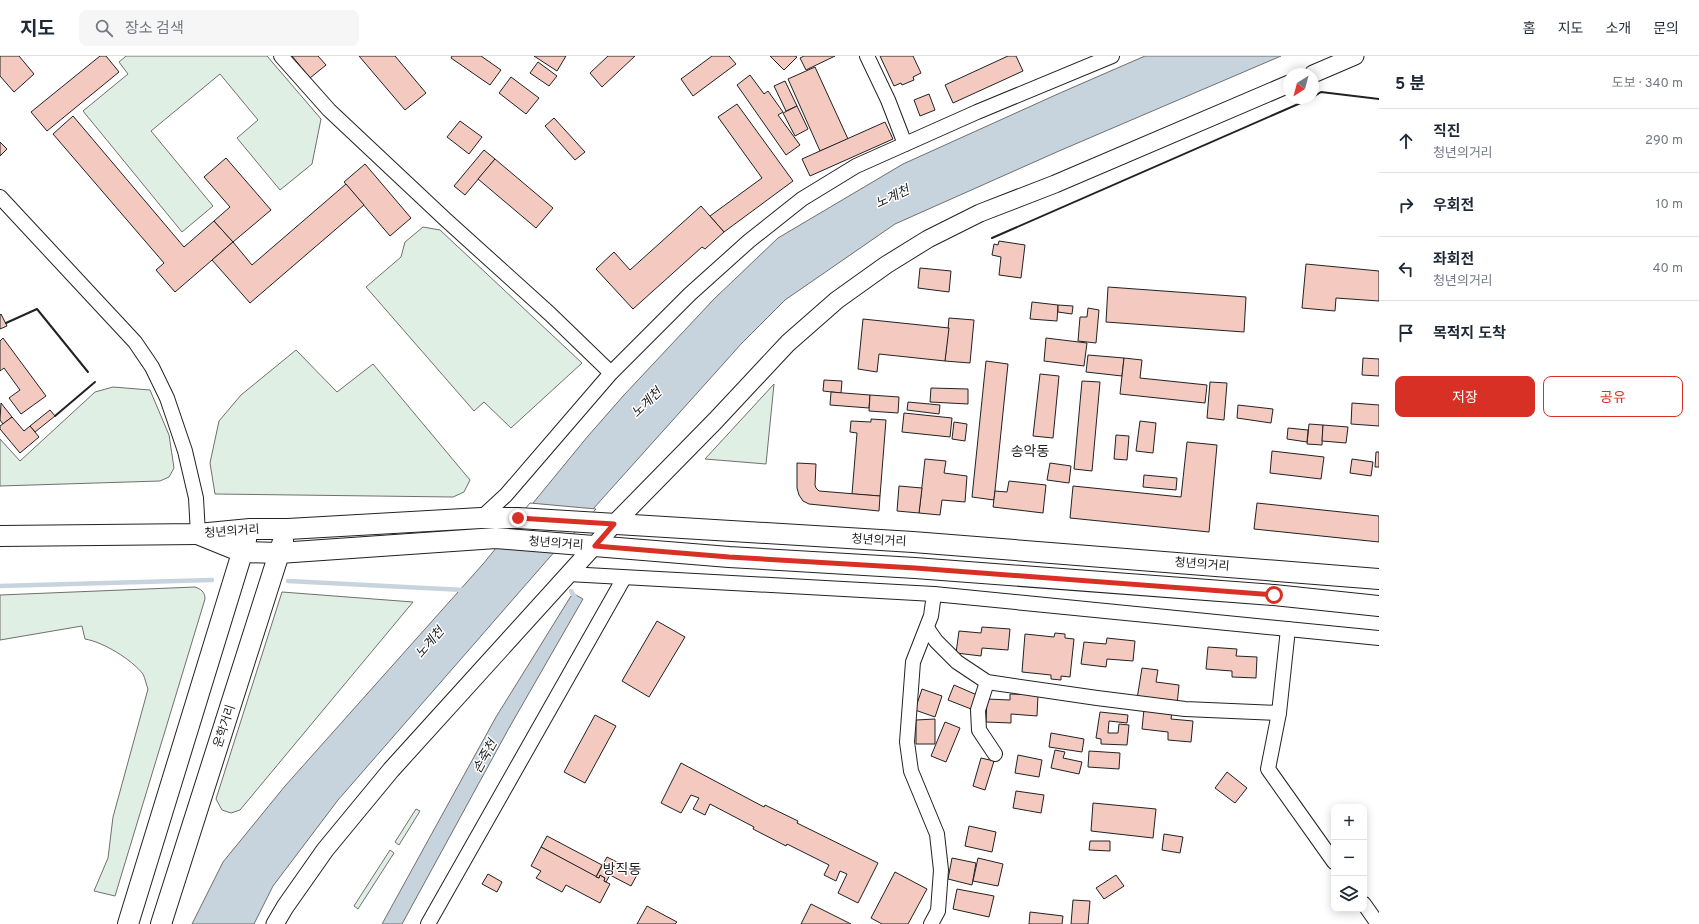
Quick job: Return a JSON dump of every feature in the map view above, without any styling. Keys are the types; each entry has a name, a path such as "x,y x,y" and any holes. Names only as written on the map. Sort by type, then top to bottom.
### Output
{"main road":[{"name":"청년의거리","path":"198,534 250,529 288,529 481,518 518,518 914,542 1379,579"},
{"path":"128,924 250,529"},
{"name":"운학거리","path":"161,924 288,529"},
{"name":"청년의거리","path":"198,534 242,552 279,554 496,538 729,557 930,569 1274,595 1379,606"},
{"path":"0,536 198,534"}],"street":[{"path":"281,56 329,110 611,373"},
{"path":"867,56 888,100 905,144"},
{"path":"481,518 506,495 611,373 690,294 749,240 802,199 856,166 1112,56"},
{"path":"1319,71 1355,56"},
{"path":"275,924 285,907 325,850 391,770 614,524 716,420 788,343 837,300 886,265 928,240 980,213 1054,184 1283,87"},
{"path":"0,197 135,342 152,367 167,398 185,451 196,498 198,534"},
{"path":"568,574 934,594 1379,638"},
{"path":"428,924 624,578"},
{"path":"931,924 938,911 939,904 941,870 937,834 911,771 907,742 913,662 931,616 934,594"},
{"path":"927,628 936,641 957,662 987,682 1185,709 1279,714"},
{"path":"1288,629 1279,714 1268,769 1331,858"},
{"path":"987,682 978,710 979,730 996,754"},
{"path":"1367,908 1378,924"}],"green space":[{"path":"126,56 267,56 321,119 312,164 280,190 237,138 258,120 220,74 151,131 213,206 182,232 83,111 128,74 119,62"},
{"path":"423,227 440,230 582,363 511,428 484,402 474,411 366,287 401,257 405,242"},
{"path":"296,350 337,392 373,364 470,480 464,492 453,497 215,494 210,463 219,421 241,395"},
{"path":"774,384 766,464 705,459"},
{"path":"113,387 150,390 169,435 174,468 169,477 160,481 0,486 0,439 20,461 95,392"},
{"path":"195,587 202,591 205,599 115,896 94,891 108,858 113,817 148,689 143,674 138,668 108,647 85,639 82,626 0,640 0,595"},
{"path":"282,592 413,602 240,810 231,813 222,810 216,799"},
{"path":"416,809 420,811 399,845 395,842"},
{"path":"390,850 394,853 358,909 354,906"}],"water":[{"name":"노계천","path":"1145,56 1281,56 1059,151 895,224 785,300 742,343 549,558 338,800 273,886 254,924 192,924 223,862 285,786 483,564 588,436 624,395 714,299 778,238 903,164"},
{"path":"576,595 583,599 509,728 402,924 382,924 496,717 571,596"}],"pier":[{"path":"530,503 596,509 557,552 495,546"}],"building":[{"path":"0,56 19,56 34,74 14,92 0,76"},
{"path":"100,56 106,56 119,72 47,131 31,112"},
{"path":"292,56 318,56 326,65 310,78"},
{"path":"359,56 395,56 426,93 405,110"},
{"path":"452,56 481,56 501,70 490,85 451,58"},
{"path":"534,56 566,56 557,71"},
{"path":"608,56 635,56 602,87 590,73"},
{"path":"712,56 729,56 736,64 693,96 681,79"},
{"path":"770,56 795,56 797,57 784,70"},
{"path":"804,56 835,56 806,70 800,58"},
{"path":"880,56 913,56 921,73 913,77 914,80 902,85 901,83 894,86"},
{"path":"1008,56 1016,56 1023,71 953,103 945,85"},
{"path":"538,62 557,76 549,86 530,73"},
{"path":"815,67 848,139 820,151 788,79"},
{"path":"750,75 764,94 768,91 783,112 778,115 800,145 786,155 737,85"},
{"path":"511,77 539,98 526,114 499,93"},
{"path":"785,81 797,106 786,111 774,86"},
{"path":"929,94 935,110 920,116 914,100"},
{"path":"737,104 793,181 724,232 710,216 762,178 718,117"},
{"path":"797,106 808,129 795,136 783,113"},
{"path":"73,116 184,247 214,221 233,242 175,292 156,270 164,263 53,134"},
{"path":"554,118 585,152 575,160 545,126"},
{"path":"460,121 482,137 469,154 447,137"},
{"path":"885,122 893,139 810,176 802,159"},
{"path":"0,142 7,149 0,156"},
{"path":"484,150 495,159 465,195 454,186"},
{"path":"226,158 271,210 233,242 214,221 230,207 204,177"},
{"path":"495,159 553,208 536,228 478,179"},
{"path":"365,164 411,218 390,236 344,182"},
{"path":"346,184 364,205 250,303 212,260 233,242 252,265"},
{"path":"701,206 724,232 705,249 702,247 633,309 596,269 614,252 630,270"},
{"path":"999,241 1025,245 1021,278 999,275 1001,257 992,255 994,244 998,245"},
{"path":"1306,264 1379,271 1379,301 1336,298 1335,311 1302,308"},
{"path":"920,268 951,271 949,292 918,288"},
{"path":"1108,287 1246,297 1244,332 1106,322"},
{"path":"1032,302 1058,305 1057,321 1030,319"},
{"path":"1058,305 1073,306 1072,314 1058,312"},
{"path":"1088,308 1099,310 1096,343 1078,341 1080,317 1087,317"},
{"path":"1,314 7,326 0,329 0,315"},
{"path":"949,318 974,320 970,363 945,361"},
{"path":"863,319 949,328 945,361 879,354 877,372 858,369"},
{"path":"3,338 46,396 21,414 9,398 20,390 4,368 0,371 0,341"},
{"path":"1046,338 1087,343 1084,366 1044,361"},
{"path":"1088,355 1124,358 1122,376 1086,372"},
{"path":"1124,358 1142,360 1140,378 1207,385 1205,403 1120,394"},
{"path":"1363,358 1379,359 1379,376 1362,375"},
{"path":"986,361 1008,364 994,500 972,497"},
{"path":"1040,374 1059,376 1053,438 1033,436"},
{"path":"824,380 842,381 841,393 823,391"},
{"path":"1082,381 1100,382 1092,471 1074,469"},
{"path":"1210,382 1227,383 1224,420 1207,418"},
{"path":"931,388 968,389 968,404 930,402"},
{"path":"831,392 870,395 869,408 830,405"},
{"path":"870,395 899,397 898,413 869,411"},
{"path":"908,402 940,405 939,414 907,410"},
{"path":"1,403 12,417 3,424 0,420"},
{"path":"1352,403 1379,405 1379,426 1351,424"},
{"path":"1238,405 1273,409 1271,423 1237,418"},
{"path":"50,410 55,416 35,432 30,426"},
{"path":"904,413 952,418 950,437 902,432"},
{"path":"12,417 24,431 30,426 39,437 20,453 0,429 0,426"},
{"path":"871,419 886,420 880,496 852,494 857,433 850,432 851,421 871,422"},
{"path":"1140,421 1156,423 1153,453 1136,451"},
{"path":"954,422 967,424 965,441 952,439"},
{"path":"1309,424 1323,425 1322,445 1307,444"},
{"path":"1323,425 1348,427 1346,443 1322,441"},
{"path":"1288,428 1308,430 1307,442 1287,439"},
{"path":"1116,435 1129,436 1127,460 1114,459"},
{"path":"1187,442 1217,445 1209,532 1070,518 1073,486 1181,497"},
{"path":"1272,451 1324,457 1321,479 1270,473"},
{"path":"1376,452 1379,452 1379,467 1375,467"},
{"path":"925,459 946,461 944,473 967,476 965,502 942,500 940,515 919,513"},
{"path":"1352,459 1373,462 1371,476 1350,473"},
{"path":"797,463 816,464 815,485 819,491 880,496 879,511 809,504 803,501 797,488"},
{"path":"1050,463 1071,466 1069,483 1047,480"},
{"path":"1144,475 1177,478 1176,490 1143,487"},
{"path":"1009,481 1046,485 1043,513 993,507 995,491 1007,492"},
{"path":"899,486 922,488 919,513 897,511"},
{"path":"1257,503 1379,516 1379,542 1254,529"},
{"path":"657,621 685,637 649,697 622,681"},
{"path":"982,627 1010,629 1008,650 982,648 981,656 956,653 959,631 981,633"},
{"path":"1055,633 1065,634 1065,638 1074,639 1070,677 1061,676 1061,680 1051,679 1051,675 1022,672 1025,634 1054,637"},
{"path":"1107,638 1135,641 1133,661 1107,659 1106,667 1081,664 1084,642 1106,644"},
{"path":"1208,647 1237,649 1236,656 1257,657 1256,678 1232,677 1232,671 1206,669"},
{"path":"1142,668 1158,670 1156,682 1179,685 1177,705 1137,699"},
{"path":"954,685 977,695 971,709 948,700"},
{"path":"922,689 942,696 935,717 915,710"},
{"path":"1010,694 1038,695 1037,716 1011,714 1011,723 986,722 987,699 1010,700"},
{"path":"1144,709 1172,712 1171,719 1193,721 1191,742 1168,740 1168,732 1142,729"},
{"path":"1100,712 1128,715 1127,723 1109,721 1108,733 1118,733 1119,724 1129,725 1127,745 1101,744 1101,739 1096,738"},
{"path":"595,715 616,726 585,783 564,772"},
{"path":"935,719 935,744 916,744 916,720"},
{"path":"945,722 960,728 946,762 931,756"},
{"path":"1051,733 1084,739 1082,752 1049,747"},
{"path":"1055,750 1065,752 1063,758 1082,762 1079,774 1051,768"},
{"path":"1089,751 1120,753 1119,769 1088,767"},
{"path":"1018,755 1042,760 1039,777 1015,773"},
{"path":"981,758 994,761 985,790 973,786"},
{"path":"681,763 764,807 765,805 798,821 797,823 878,863 858,903 838,893 847,874 840,871 836,881 824,875 829,865 787,844 786,846 710,804 705,815 693,809 699,798 691,795 681,813 661,803"},
{"path":"1227,772 1247,788 1235,803 1215,788"},
{"path":"1016,791 1044,795 1041,813 1013,808"},
{"path":"1093,803 1156,809 1153,838 1091,831"},
{"path":"969,826 996,832 992,852 965,846"},
{"path":"1164,834 1183,837 1180,853 1162,850"},
{"path":"547,836 602,865 596,877 541,847"},
{"path":"1090,841 1110,841 1110,851 1089,850"},
{"path":"541,847 599,878 600,875 605,878 604,881 610,884 600,903 566,885 562,892 536,878 541,871 531,866"},
{"path":"607,857 617,862 606,882 604,881 605,878 600,875 599,878 596,877"},
{"path":"952,858 976,863 972,885 948,879"},
{"path":"978,858 1003,864 998,886 973,881"},
{"path":"617,862 638,873 631,886 610,875"},
{"path":"895,872 927,889 908,924 882,924 871,918"},
{"path":"488,874 502,882 497,892 482,884"},
{"path":"1116,875 1124,886 1104,899 1096,888"},
{"path":"957,889 994,896 989,917 953,909"},
{"path":"1073,900 1090,901 1088,924 1071,924"},
{"path":"811,904 851,924 801,924"},
{"path":"647,906 677,922 675,924 637,924"},
{"path":"1030,912 1063,916 1062,924 1029,924"}],"waterway":[{"path":"0,586 212,580"},
{"path":"288,581 464,590"},
{"name":"손죽천","path":"571,591 576,599"}],"wall":[{"path":"1319,93 1321,92 1379,99"},
{"path":"992,238 1298,104"},
{"path":"6,323 37,309 88,372"},
{"path":"55,416 95,382"}],"district":[{"name":"송악동","path":"1030,451"},
{"name":"방직동","path":"622,869"}],"route":[{"path":"518,518 614,524 595,546 729,557 915,568 1274,595"}]}
